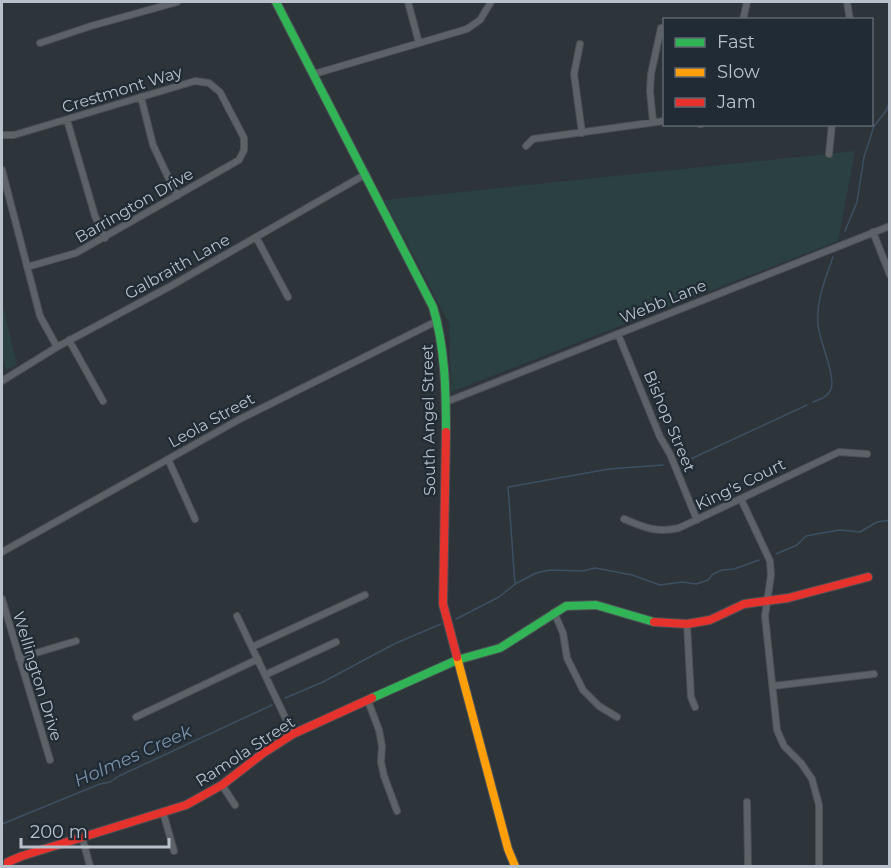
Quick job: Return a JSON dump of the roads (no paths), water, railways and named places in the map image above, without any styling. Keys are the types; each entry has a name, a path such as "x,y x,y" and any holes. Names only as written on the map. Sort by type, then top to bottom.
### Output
{"street":[{"path":"40,43 177,2"},
{"name":"South Angel Street","path":"276,2 433,307 441,333 446,402 443,604 508,849 515,867"},
{"path":"408,2 419,43"},
{"path":"314,74 467,29 480,20 491,2"},
{"path":"743,18 747,2"},
{"path":"847,2 850,18"},
{"path":"653,123 651,74 662,28"},
{"path":"580,44 574,74 582,133"},
{"name":"Crestmont Way","path":"2,135 14,135 195,81 209,83 220,92 244,138 244,150"},
{"path":"141,97 153,145 177,196"},
{"path":"67,120 95,216 105,238"},
{"path":"526,146 533,139 663,121"},
{"path":"829,154 832,126"},
{"name":"Barrington Drive","path":"27,267 76,253 105,238 239,160 244,150"},
{"path":"2,170 40,316 57,347"},
{"name":"Galbraith Lane","path":"2,381 69,340 169,287 366,174"},
{"name":"Webb Lane","path":"446,402 890,226"},
{"path":"873,232 890,275"},
{"path":"256,237 288,297"},
{"name":"Leola Street","path":"2,552 240,419 437,321"},
{"name":"Bishop Street","path":"618,334 697,520"},
{"path":"69,340 103,401"},
{"name":"King's Court","path":"624,519 663,532 679,528 839,452 867,454"},
{"path":"168,459 195,519"},
{"path":"741,499 770,561 771,575 765,616 777,730 784,746 801,763 812,779 819,805 819,867"},
{"path":"617,717 599,706 583,690 567,658 563,633 554,612 566,606 596,605 649,622 687,624 710,620 744,604 788,598 868,577"},
{"path":"252,647 365,595"},
{"name":"Wellington Drive","path":"2,599 50,760"},
{"name":"Ramola Street","path":"8,864 22,856 186,805 222,785 262,754 293,734 458,660 500,648 554,612"},
{"path":"237,616 293,734"},
{"path":"687,624 691,697 695,707"},
{"path":"19,658 76,641"},
{"path":"265,675 336,642"},
{"path":"136,717 258,659"},
{"path":"773,686 874,674"},
{"path":"368,701 380,730 384,776 397,811"},
{"path":"222,785 235,805"},
{"path":"747,802 748,867"},
{"path":"163,812 174,851"},
{"path":"81,837 90,867"}],"waterway":[{"path":"845,231 857,202 864,157 874,126 886,111 890,101"},
{"path":"813,402 828,394 832,383 819,332 818,307 833,257"},
{"path":"682,463 807,405"},
{"path":"515,584 508,487 609,469 663,465"},
{"name":"Holmes Creek","path":"776,554 797,545 806,536 839,530 860,532 877,522 890,520"},
{"name":"Holmes Creek","path":"456,619 499,597 515,584 536,573 550,570 583,571 595,568 632,575 660,585 682,582 696,584 708,580 713,574 722,570 734,569 759,560"},
{"name":"Holmes Creek","path":"285,698 323,682 394,644 441,624"},
{"name":"Holmes Creek","path":"2,824 110,782 272,705"}]}
